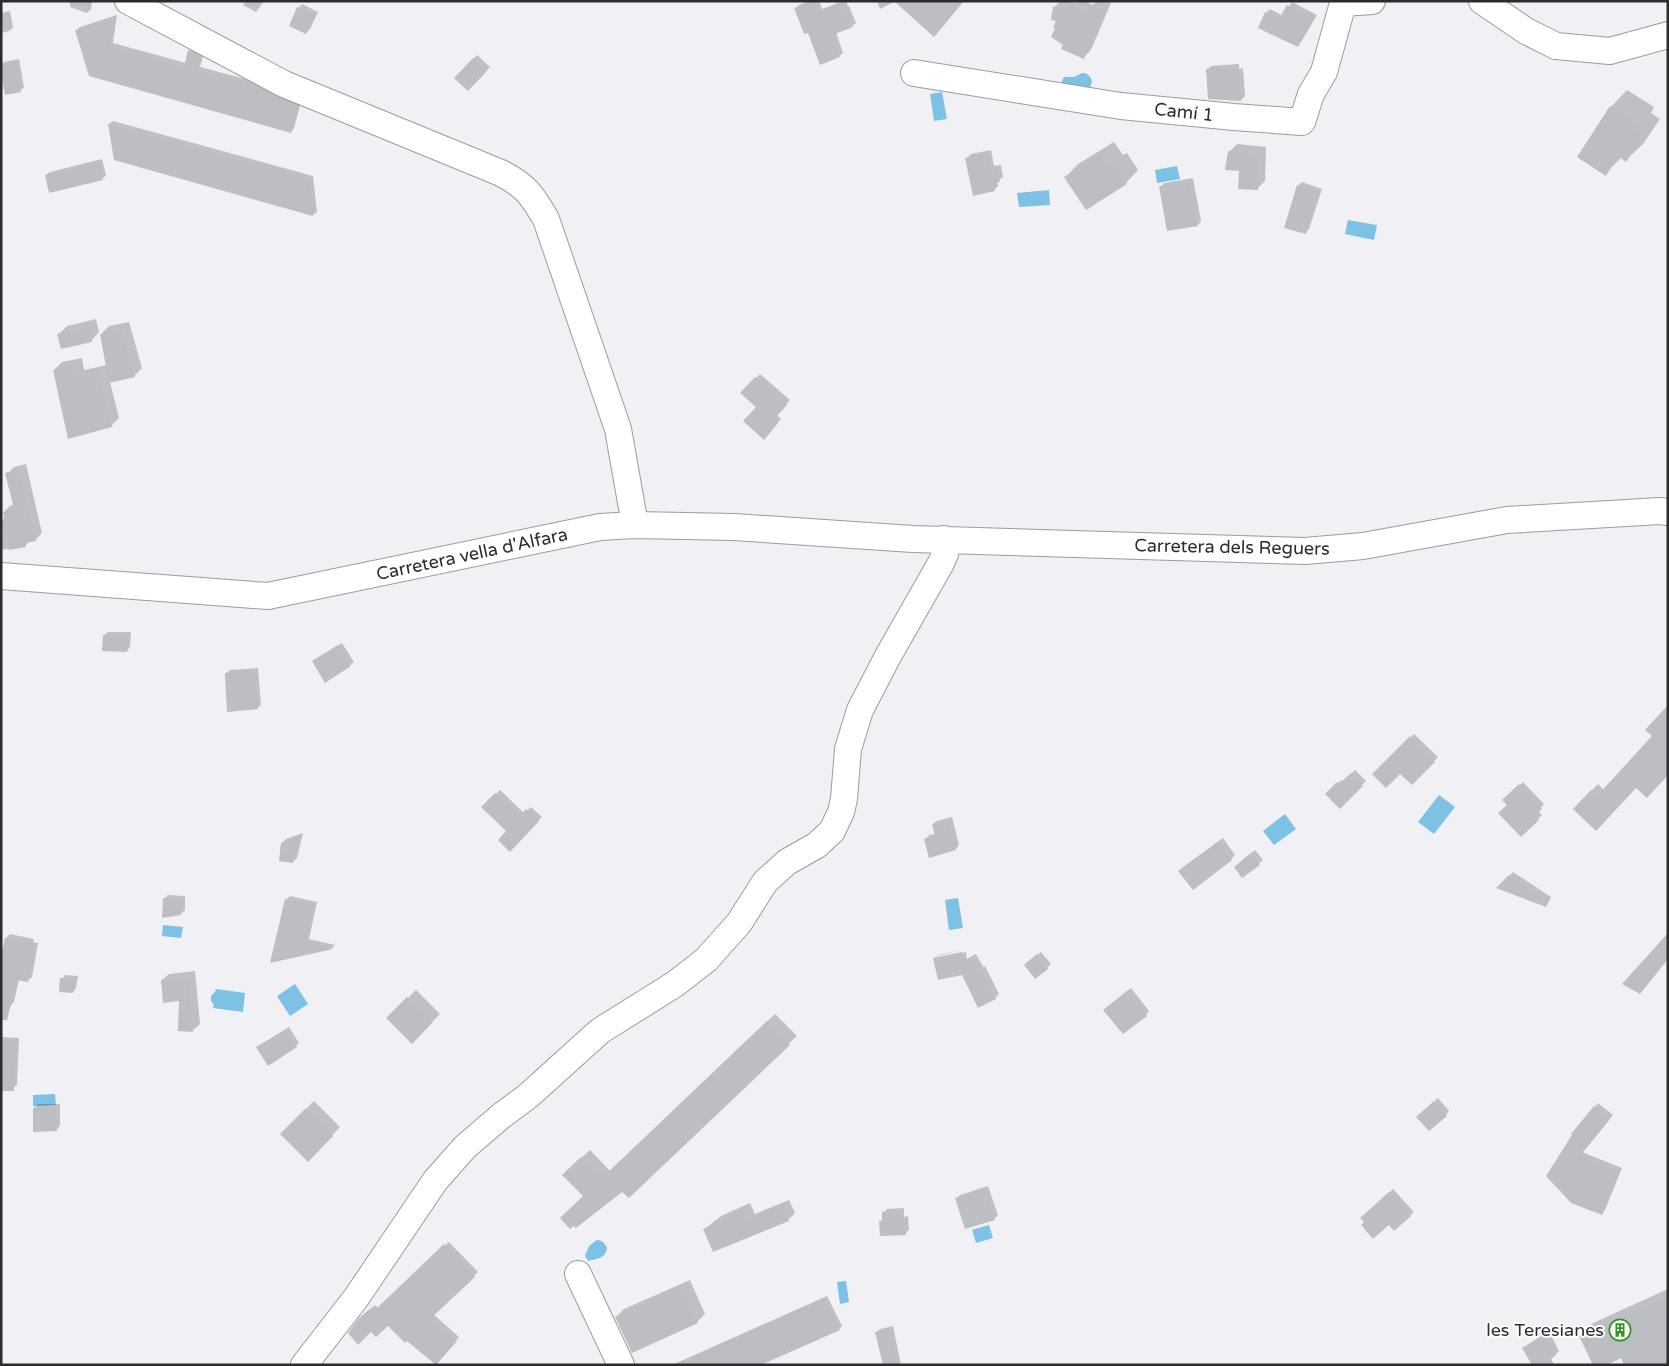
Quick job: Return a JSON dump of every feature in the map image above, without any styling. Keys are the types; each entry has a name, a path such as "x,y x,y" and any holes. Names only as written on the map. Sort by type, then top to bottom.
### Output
{"street":[{"path":"128,1 284,84 501,173 518,182 531,194 546,219 618,428 635,525"},
{"name":"Camí 1","path":"914,74 1121,106 1234,118 1302,122 1311,94 1324,72 1343,3 1372,1"},
{"path":"1482,1 1526,31 1556,46 1610,51 1668,35"},
{"name":"Carretera dels Reguers","path":"944,539 1305,551 1364,546 1507,520 1668,512"},
{"name":"Carretera vella d'Alfara","path":"1,576 268,596 600,527 635,525 734,527 845,535 944,539"},
{"path":"304,1365 356,1298 435,1181 465,1147 528,1096 600,1030 668,988 706,960 738,923 765,882 787,862 817,845 832,831 841,812 848,749 857,719 888,656 941,563 945,554 944,539"},
{"path":"578,1274 621,1365"}],"water":[{"path":"1082,73 1087,74 1092,81 1090,88 1063,85 1061,83 1064,77 1074,77"},
{"path":"942,92 947,119 934,121 930,94"},
{"path":"1177,166 1180,179 1157,183 1155,170"},
{"path":"1049,190 1050,205 1019,207 1017,193"},
{"path":"1348,220 1377,225 1374,240 1345,234"},
{"path":"1439,795 1455,807 1434,834 1418,822"},
{"path":"1285,814 1296,829 1274,845 1263,831"},
{"path":"958,898 963,928 949,930 945,900"},
{"path":"163,925 183,927 181,938 162,936"},
{"path":"295,984 308,1004 290,1016 277,996"},
{"path":"216,989 245,993 243,1012 213,1008 211,996"},
{"path":"55,1094 56,1105 33,1106 33,1095"},
{"path":"989,1225 993,1238 976,1243 972,1230"},
{"path":"597,1240 604,1243 607,1248 605,1254 600,1258 588,1261 585,1256 589,1246"},
{"path":"846,1281 849,1302 840,1304 837,1282"}],"building":[{"path":"894,1 964,1 934,37"},
{"path":"814,2 818,12 842,3 853,27 832,35 840,57 820,65 808,33 804,34 794,8"},
{"path":"1072,5 1089,12 1092,5 1105,10 1084,59 1061,49 1063,45 1051,37 1056,21 1051,20 1053,6 1070,10"},
{"path":"1287,5 1314,19 1298,47 1258,28 1265,12 1279,19"},
{"path":"297,7 315,15 306,34 289,26"},
{"path":"114,18 110,47 184,67 188,50 201,57 197,70 257,86 298,106 291,133 89,76 75,30"},
{"path":"473,58 487,71 468,91 454,78"},
{"path":"16,62 21,92 5,95 1,65"},
{"path":"1235,67 1236,72 1239,71 1241,101 1208,99 1206,69"},
{"path":"1610,106 1639,125 1635,130 1644,136 1626,162 1618,156 1606,176 1577,157"},
{"path":"108,124 310,179 313,216 114,160"},
{"path":"1228,151 1259,155 1258,190 1238,189 1239,171 1225,170"},
{"path":"987,153 991,169 997,168 1000,182 994,183 995,191 973,196 965,158"},
{"path":"1101,153 1110,167 1114,164 1127,184 1086,210 1064,177"},
{"path":"99,162 103,180 49,193 45,175"},
{"path":"1189,181 1198,226 1167,231 1159,186"},
{"path":"1297,185 1319,192 1306,234 1284,228"},
{"path":"88,327 92,342 61,349 57,334"},
{"path":"121,330 135,377 109,383 100,334"},
{"path":"74,366 76,378 98,372 112,427 68,439 53,370"},
{"path":"755,377 787,405 774,419 778,423 764,440 743,421 756,407 740,393"},
{"path":"19,470 36,541 25,543 26,547 9,550 3,512 14,509 5,473"},
{"path":"103,635 128,635 127,652 102,651"},
{"path":"338,645 351,666 325,683 312,661"},
{"path":"255,671 258,709 227,712 225,673"},
{"path":"1668,705 1668,775 1647,798 1636,788 1596,831 1573,809 1591,790 1597,796 1652,736 1645,730"},
{"path":"1410,736 1435,762 1412,785 1400,774 1386,788 1372,774"},
{"path":"1351,773 1363,786 1340,809 1325,794 1337,782 1339,784"},
{"path":"1519,784 1542,809 1535,815 1539,820 1521,837 1498,813 1507,805 1502,800"},
{"path":"495,793 520,816 526,809 539,821 510,852 498,840 506,831 481,807"},
{"path":"948,820 956,850 929,858 924,839 935,836 932,824"},
{"path":"300,836 293,863 279,861 281,843"},
{"path":"1219,841 1232,860 1193,890 1178,871"},
{"path":"1251,853 1260,865 1242,878 1234,867"},
{"path":"1509,875 1549,901 1546,907 1496,888"},
{"path":"163,898 181,899 181,915 162,918"},
{"path":"285,899 314,905 306,942 333,949 270,963"},
{"path":"1668,933 1668,959 1640,994 1622,984"},
{"path":"5,938 31,943 30,946 35,946 28,982 17,980 7,1020 1,1020 1,956"},
{"path":"962,952 964,961 972,957 979,970 981,969 996,999 978,1008 962,975 938,980 933,958"},
{"path":"1037,954 1048,969 1035,979 1024,965"},
{"path":"60,978 74,979 73,993 59,992"},
{"path":"189,978 193,1032 178,1031 179,1001 163,1003 161,980"},
{"path":"1127,991 1147,1016 1123,1034 1103,1010"},
{"path":"407,997 433,1022 412,1044 386,1018"},
{"path":"767,1021 790,1045 629,1198 622,1192 576,1228 573,1226 570,1229 560,1218 583,1196 562,1175 581,1157 602,1178"},
{"path":"285,1030 297,1047 268,1066 256,1047"},
{"path":"1,1040 16,1041 14,1091 1,1091"},
{"path":"1434,1101 1447,1116 1429,1131 1416,1117"},
{"path":"1594,1106 1610,1119 1580,1156 1619,1172 1602,1215 1571,1203 1546,1176 1571,1134"},
{"path":"56,1107 57,1131 33,1132 33,1108"},
{"path":"306,1108 333,1136 308,1162 280,1134"},
{"path":"984,1188 995,1220 965,1229 955,1198"},
{"path":"1389,1192 1411,1216 1394,1231 1389,1225 1373,1239 1361,1225 1364,1222 1360,1218"},
{"path":"782,1206 789,1221 713,1252 703,1229 713,1224 713,1222 743,1209 748,1220"},
{"path":"882,1212 900,1212 901,1220 905,1219 906,1235 880,1236 879,1221 882,1221"},
{"path":"444,1244 475,1277 430,1319 457,1341 436,1365 407,1341 405,1343 388,1326 376,1337 371,1332 358,1345 348,1333 358,1319 371,1308 374,1311"},
{"path":"681,1287 698,1323 632,1353 615,1317"},
{"name":"les Teresianes","path":"1668,1295 1668,1365 1624,1365 1621,1358 1607,1365 1593,1365 1579,1336"},
{"path":"823,1299 840,1330 761,1365 674,1365"},
{"path":"889,1329 897,1365 883,1365 875,1332"},
{"path":"1545,1334 1556,1355 1551,1359 1554,1365 1532,1365 1522,1348"}],"place":[{"name":"les Teresianes","path":"1620,1330"}]}
